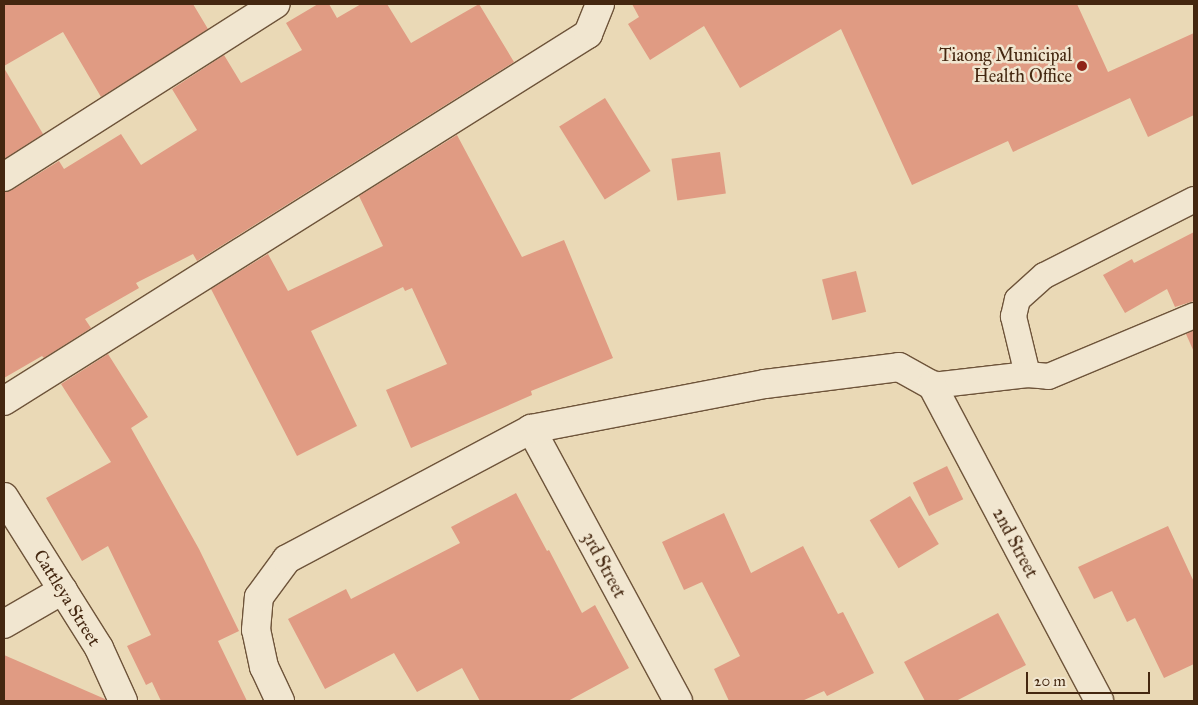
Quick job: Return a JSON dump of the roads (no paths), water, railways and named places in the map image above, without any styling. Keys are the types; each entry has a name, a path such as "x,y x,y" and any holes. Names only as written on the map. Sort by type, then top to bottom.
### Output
{"street":[{"path":"4,177 276,4"},
{"path":"4,401 588,34 600,4"},
{"path":"280,701 264,667 256,630 259,597 287,559 531,429 765,384 899,367 932,385"},
{"name":"2nd Street","path":"932,385 1099,701"},
{"name":"3rd Street","path":"531,429 678,701"},
{"name":"Cattleya Street","path":"4,498 99,648 123,701"},
{"path":"4,624 63,590"}],"lane":[{"path":"1027,374 1013,316 1017,299 1044,275 1194,199"},
{"path":"932,385 1027,374 1048,376 1194,315"}],"place":[{"name":"Tiaong Municipal Health Office","path":"1082,66"}]}
